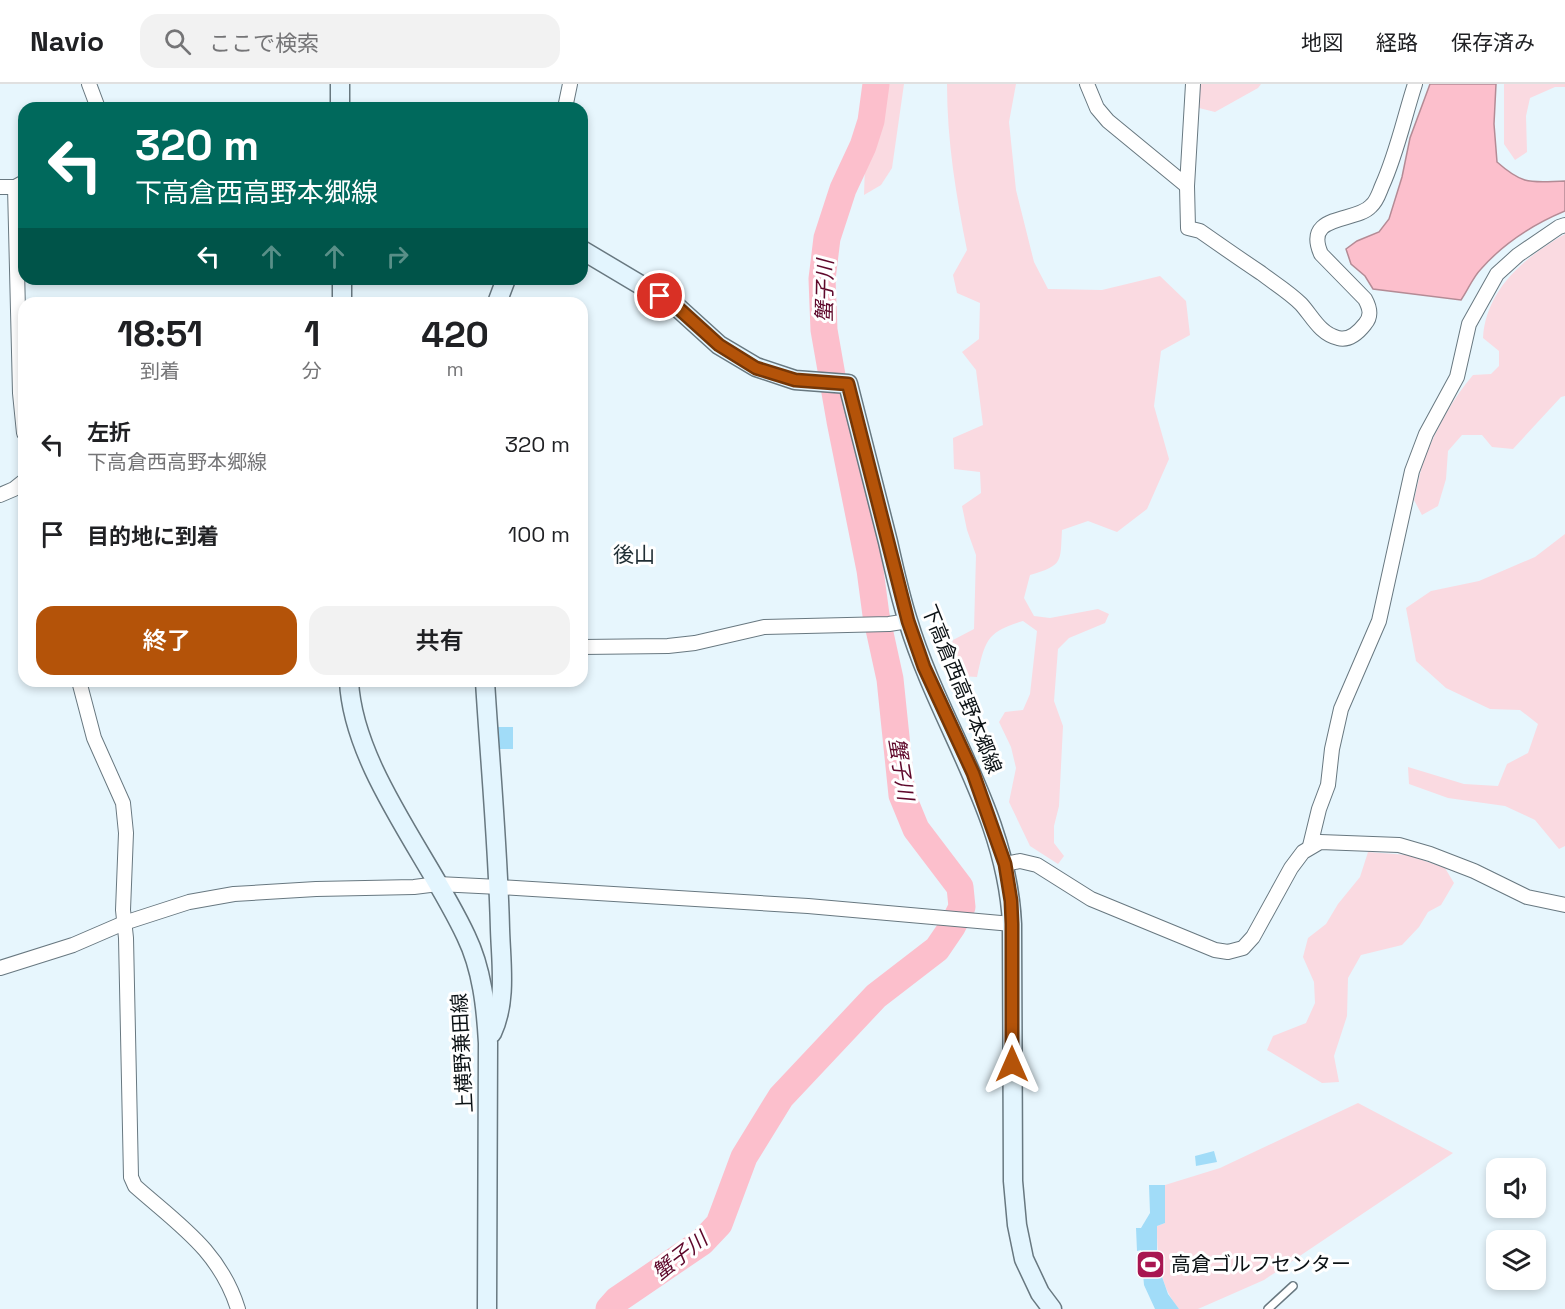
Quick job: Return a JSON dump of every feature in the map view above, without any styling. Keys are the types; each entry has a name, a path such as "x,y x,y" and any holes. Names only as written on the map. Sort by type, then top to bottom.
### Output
{"main road":[{"path":"340,84 340,102"},
{"name":"下高倉西高野本郷線","path":"588,254 676,306 719,345 756,368 795,380 848,384 908,621 924,667 973,773 1005,864 1012,924 1013,1181 1017,1225 1024,1259 1040,1293 1052,1309"},
{"name":"上横野兼田線","path":"350,687 359,733 372,764 467,937 479,972 486,1006 488,1043 487,1309"},
{"path":"485,687 499,887 502,994 497,1023 488,1043"}],"street":[{"path":"89,84 96,102"},
{"path":"566,102 570,84"},
{"path":"1087,84 1097,108 1108,121 1187,186"},
{"path":"1193,84 1187,186 1188,228 1200,231 1286,291 1327,333 1346,339 1356,335 1370,316 1369,307 1365,299 1321,254 1317,245 1318,235 1334,219 1367,211 1374,203 1388,173 1415,84"},
{"path":"0,187 18,185"},
{"path":"1310,846 1328,784 1332,749 1341,709 1379,621 1412,471 1426,434 1457,377 1469,324 1497,274 1526,250 1565,225"},
{"path":"0,495 18,486"},
{"path":"588,647 668,646 695,643 764,627 889,624 908,621"},
{"path":"81,687 94,738 123,803 126,833 124,923 131,1177 135,1186 202,1245 216,1261 226,1278 238,1309"},
{"path":"1005,864 1020,861 1037,865 1091,899 1215,950 1228,952 1243,948 1253,937 1291,868 1303,852 1320,842 1399,845 1474,871 1527,897 1565,905"},
{"path":"0,968 73,945 124,923 189,902 234,894 316,889 414,887 438,884 499,887 808,906 1012,924"}],"lane":[{"path":"1268,1309 1293,1286"}],"shaded area":[{"path":"885,84 904,84 892,168 881,185 864,195 865,164"},
{"path":"947,84 1016,84 1009,122 1016,190 1034,262 1048,289 1102,290 1160,276 1186,301 1190,335 1161,351 1154,406 1169,459 1147,509 1117,532 1088,521 1062,530 1058,561 1049,568 1030,575 1024,598 1034,616 1050,618 1098,609 1109,614 1105,623 1069,638 1058,649 1054,701 1063,726 1059,806 1054,826 1054,843 1064,856 1058,864 1030,846 1009,802 1016,768 1011,747 999,722 1005,712 1023,710 1030,694 1037,631 1023,621 994,634 985,646 977,677 961,676 947,657 953,640 974,629 976,555 962,506 981,493 980,472 954,469 953,438 983,425 976,370 962,352 979,339 980,303 957,293 953,275 967,250 953,168"},
{"path":"1200,84 1261,84 1258,88 1215,112 1199,108"},
{"path":"1430,84 1496,84 1494,124 1497,162 1514,175 1528,181 1565,181 1565,211 1531,228 1499,251 1478,272 1461,300 1373,289 1365,276 1351,264 1346,249 1357,241 1379,232 1389,219 1402,177 1410,138"},
{"path":"1504,84 1565,84 1565,87 1555,87 1530,98 1526,116 1527,152 1515,160 1504,144"},
{"path":"1565,234 1565,396 1561,397 1513,449 1492,447 1482,435 1462,435 1448,451 1446,479 1438,506 1422,515 1414,500 1424,460 1440,424 1473,375 1491,374 1499,366 1499,351 1483,338 1491,304 1510,276 1522,264"},
{"path":"1565,534 1565,846 1559,849 1535,820 1505,806 1448,798 1409,784 1408,767 1464,784 1498,786 1507,764 1528,753 1538,724 1520,710 1490,709 1446,688 1416,661 1406,608 1431,591 1479,581 1535,557"},
{"path":"1368,852 1408,855 1445,868 1454,883 1441,905 1428,912 1419,927 1402,945 1361,955 1348,978 1347,1016 1334,1056 1339,1082 1322,1083 1267,1050 1273,1036 1306,1023 1315,1003 1314,982 1303,957 1308,938 1326,924 1338,904 1360,877"},
{"path":"1358,1103 1453,1153 1264,1280 1198,1309 1179,1309 1167,1290 1160,1270 1157,1226 1165,1223 1165,1185 1220,1168"}],"building":[{"path":"496,727 513,727 513,749 496,749"},
{"path":"1214,1151 1217,1162 1196,1166 1195,1156"},
{"path":"1149,1185 1165,1185 1165,1223 1157,1226 1157,1251 1161,1274 1168,1294 1179,1309 1155,1309 1144,1285 1141,1250 1137,1251 1136,1228 1141,1228 1150,1213"}],"waterway":[{"name":"蟹子川","path":"609,1309 617,1300 702,1242 719,1224 744,1157 781,1097 876,996 937,949 962,907 960,887 916,829 902,795 890,679 876,615 870,570 824,330 822,279 827,238 843,189 863,146 871,121 876,84"}],"place":[{"name":"高倉ゴルフセンター","path":"1150,1264"}],"district":[{"name":"後山","path":"634,555"}],"route":[{"path":"660,296 676,306 719,345 756,368 795,380 848,384 908,621 924,667 973,773 1005,864 1012,924 1012,1064"}]}
